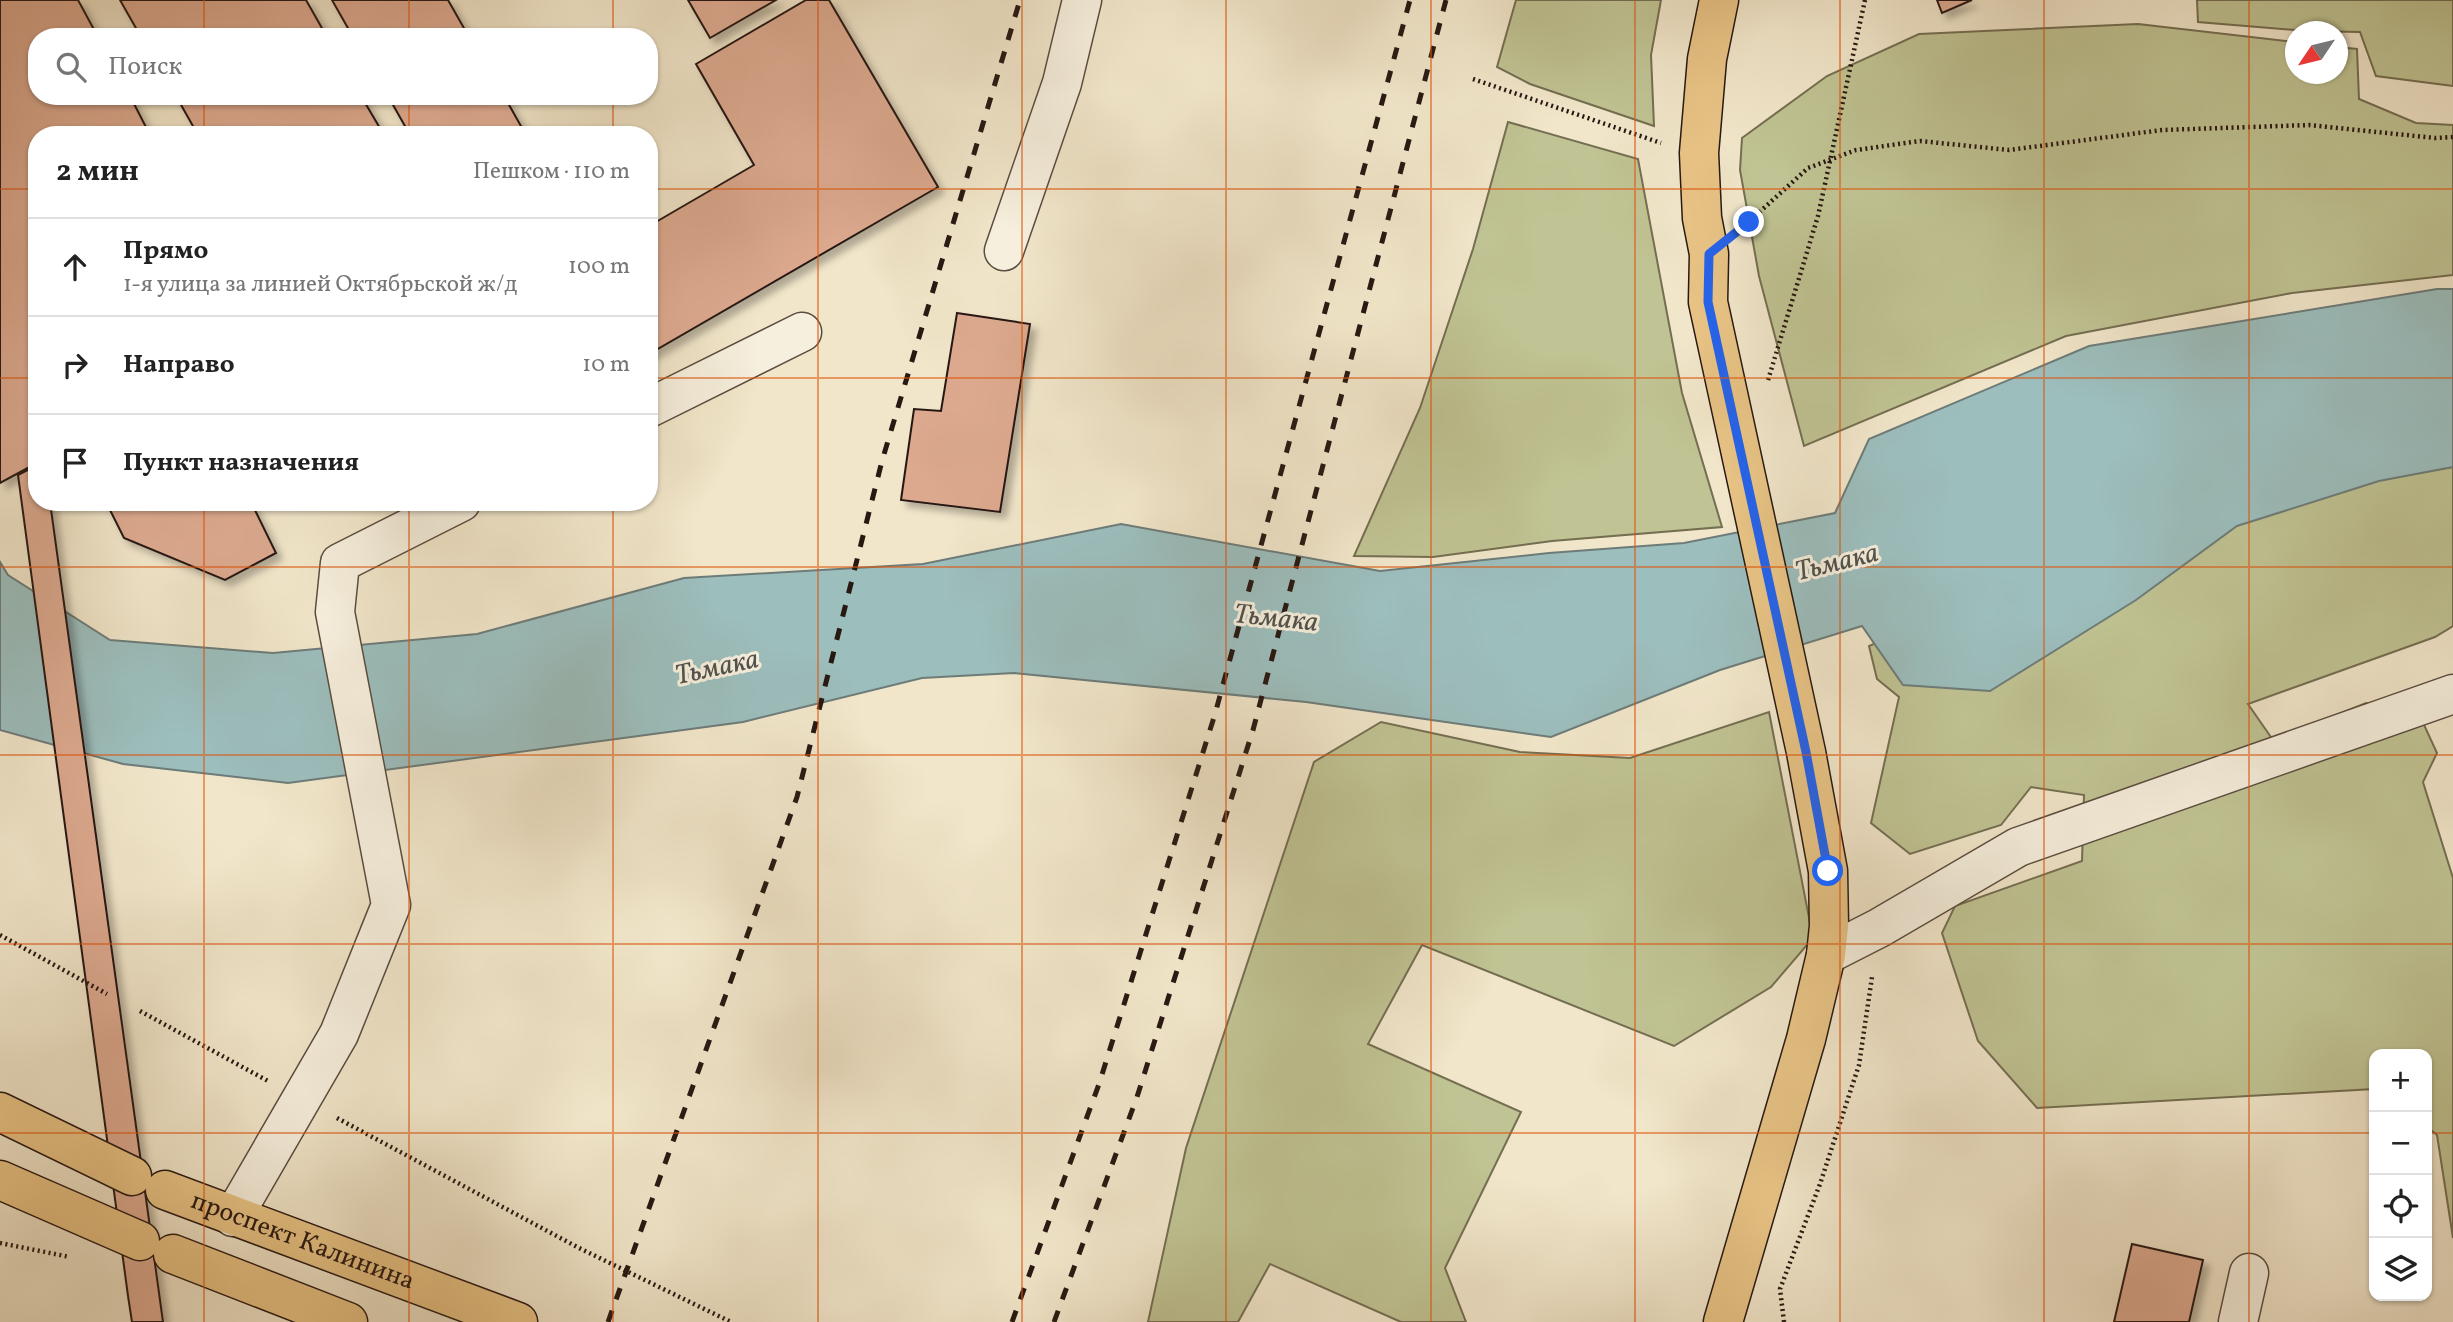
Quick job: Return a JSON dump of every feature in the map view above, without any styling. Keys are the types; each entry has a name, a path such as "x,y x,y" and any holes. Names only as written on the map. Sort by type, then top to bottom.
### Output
{"main road":[{"path":"1719,0 1707,59 1699,153 1702,218 1709,254 1708,302 1806,752 1828,871 1829,926 1826,955 1779,1138 1723,1322"},
{"name":"проспект Калинина","path":"0,1112 148,1183 518,1322"},
{"path":"0,1180 68,1212 348,1322"}],"lane":[{"path":"1004,251 1062,83 1082,0"},
{"path":"658,404 802,332"},
{"path":"233,1217 339,1034 391,905 335,612 340,563 443,511"},
{"path":"1826,955 1879,928 2018,847 2453,694"},
{"path":"2238,1322 2249,1273"}],"path":[{"path":"1764,392 1818,216 1865,0"},
{"path":"1473,79 1662,143"},
{"path":"1709,254 1808,168 1856,150 1920,141 2009,150 2162,130 2309,125 2435,138 2453,137"},
{"path":"0,935 107,994"},
{"path":"139,1011 579,1248 731,1322"},
{"path":"0,1243 78,1259"}],"green space":[{"path":"1516,0 1661,0 1651,55 1654,126 1530,84 1497,67"},
{"path":"2197,0 2453,0 2453,86 2376,76 2360,32 2348,32 2348,21 2285,21 2285,29 2198,22"},
{"path":"2138,24 2285,41 2285,84 2348,84 2348,48 2357,49 2359,99 2416,123 2453,125 2453,275 2292,293 2066,336 1804,446 1759,276 1740,170 1742,138 1827,76 1919,34"},
{"path":"1508,122 1638,159 1682,393 1722,527 1552,541 1433,557 1354,556 1420,408 1473,249"},
{"path":"2453,467 2453,626 2435,637 2248,704 2273,740 2366,703 2420,716 2437,753 2423,782 2453,878 2453,1238 2437,1135 2432,1131 2432,1049 2369,1049 2369,1089 2037,1108 1978,1041 1942,933 1955,906 2082,861 2084,795 2031,787 2001,825 1910,854 1871,823 1899,697 1877,679 1869,646 2167,516"},
{"path":"1769,712 1813,938 1771,987 1674,1046 1422,945 1368,1044 1521,1112 1445,1268 1466,1322 1401,1322 1270,1264 1238,1322 1148,1322 1186,1148 1314,762 1381,722 1520,752 1630,758"}],"water":[{"name":"Тьмака","path":"2437,289 2453,289 2453,467 2379,481 2237,526 2136,600 1990,691 1903,685 1862,626 1720,670 1551,737 1306,702 1014,673 922,678 743,722 288,783 123,764 0,730 0,562 8,575 110,640 273,653 477,634 684,578 923,564 1121,524 1380,571 1549,553 1684,543 1835,513 1869,439 2089,346"}],"building":[{"path":"0,0 78,0 93,28 28,28 28,105 135,105 145,126 28,126 28,468 0,483"},
{"path":"120,0 306,0 322,28 136,28"},
{"path":"332,0 448,0 464,28 348,28"},
{"path":"688,0 776,0 710,38"},
{"path":"806,0 829,0 938,187 658,349 658,221 754,165 696,64"},
{"path":"1937,0 1972,0 1942,13"},
{"path":"181,105 366,105 379,126 193,126"},
{"path":"393,105 509,105 521,126 405,126"},
{"path":"957,313 1030,324 1000,512 901,500 914,409 941,411"},
{"path":"28,470 28,511 51,511 163,1322 132,1322 18,475"},
{"path":"110,511 255,511 276,553 225,580 124,538"},
{"path":"2132,1244 2203,1260 2189,1322 2114,1322"}],"railway":[{"path":"608,1322 797,797 882,461 1020,0"},
{"path":"1012,1322 1099,1084 1215,714 1410,0"},
{"path":"1054,1322 1137,1097 1253,730 1446,0"}],"route":[{"path":"1749,222 1709,254 1708,302 1806,752 1828,871"}]}
